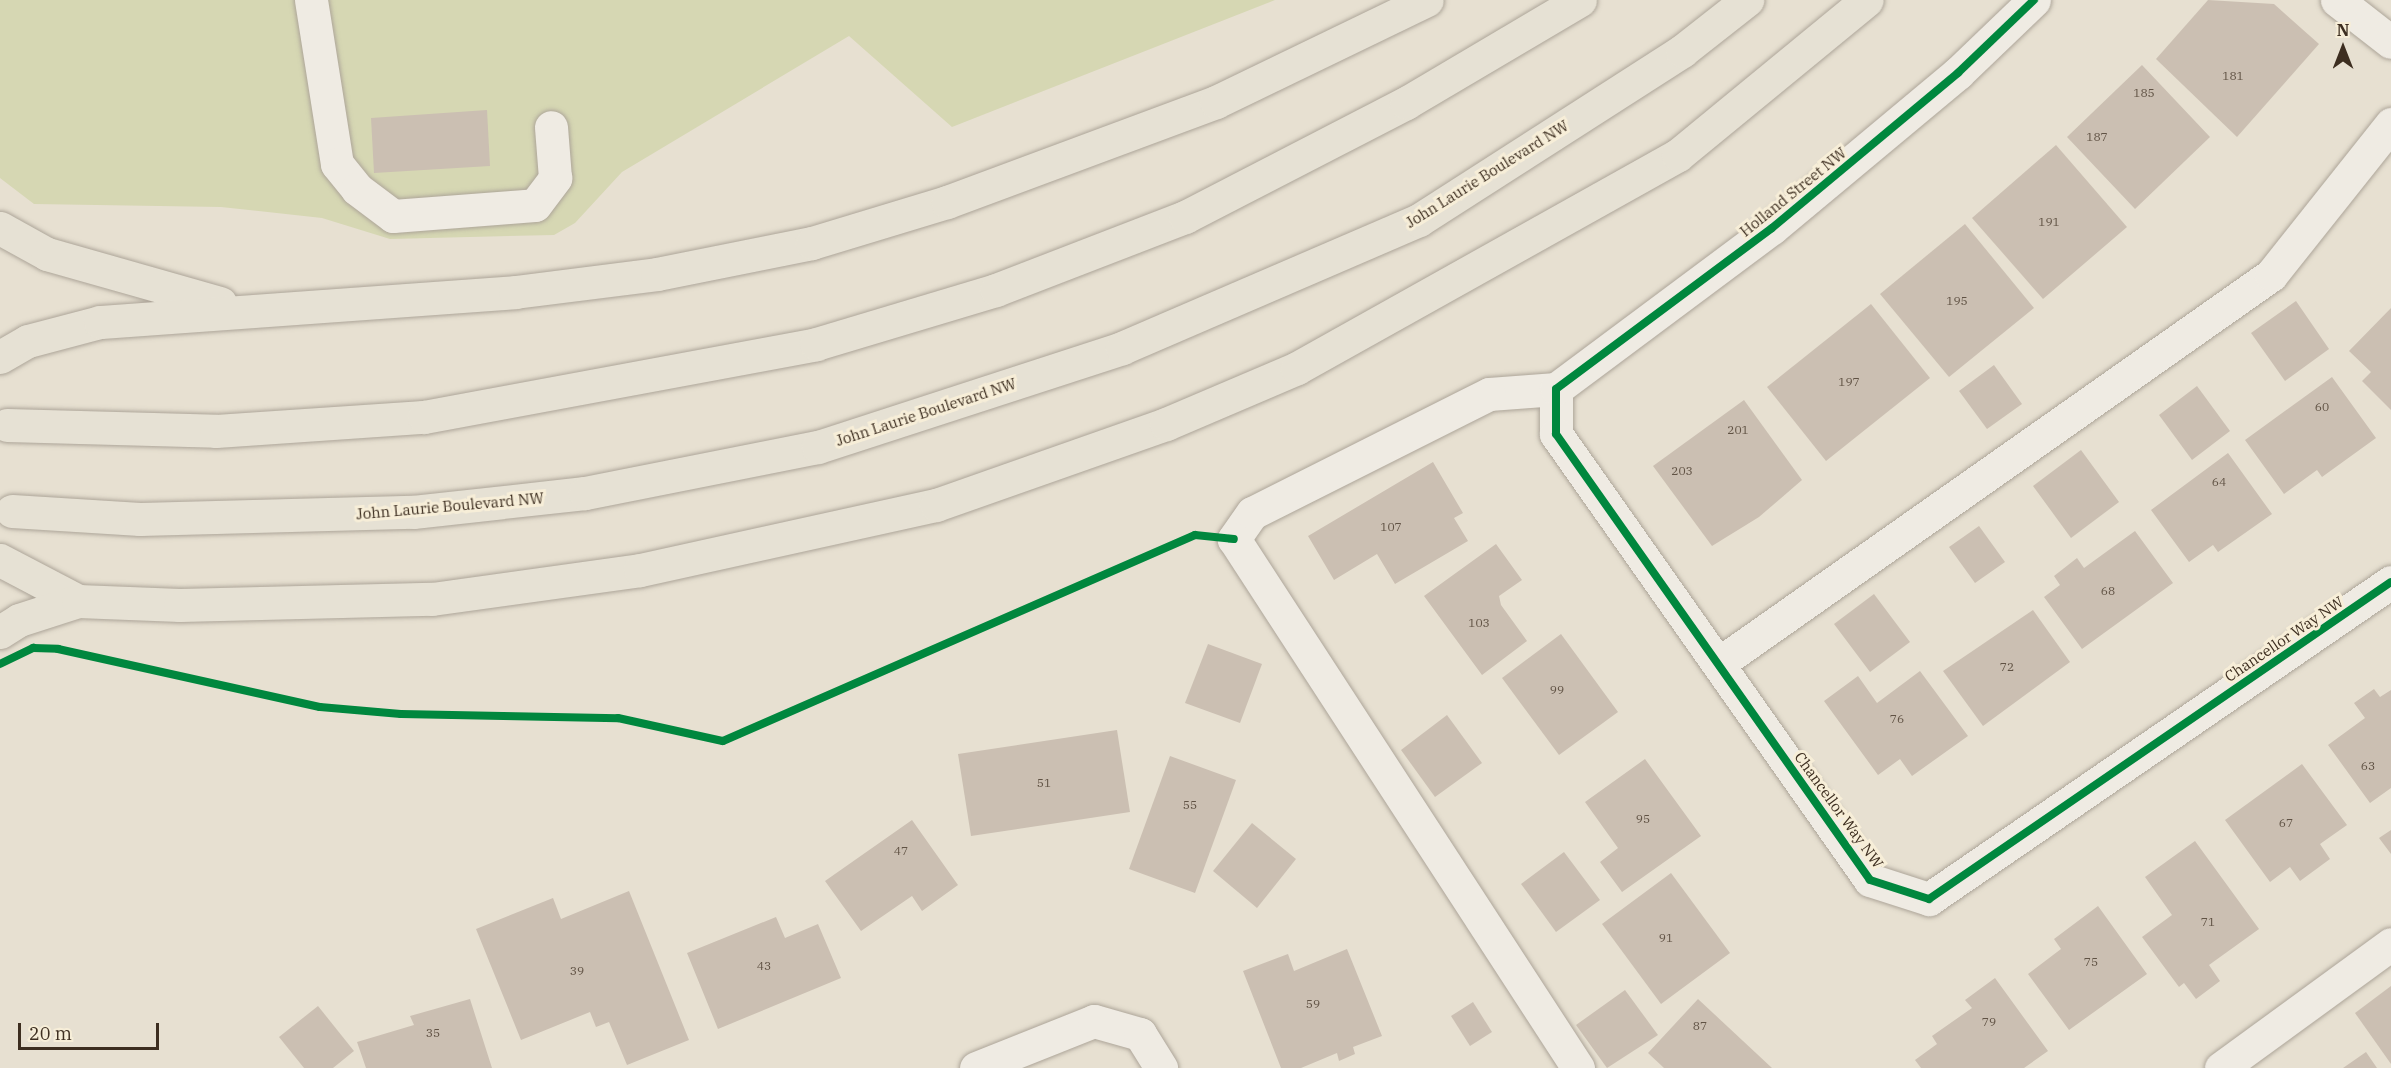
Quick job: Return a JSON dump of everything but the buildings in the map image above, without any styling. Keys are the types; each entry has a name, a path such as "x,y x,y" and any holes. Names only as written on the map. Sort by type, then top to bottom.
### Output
{"main road":[{"path":"0,357 28,341 100,322 242,308 515,292 657,274 812,243 946,202 1216,102 1427,0"},
{"path":"7,425 216,431 424,417 816,344 996,290 1185,217 1406,103 1580,0"},
{"name":"John Laurie Boulevard NW","path":"12,511 140,519 413,512 585,493 818,447 1122,348 1419,220 1682,51 1747,0"},
{"path":"0,632 19,620 78,601 180,605 432,599 640,570 936,505 1166,424 1297,368 1678,155 1867,0"},
{"path":"0,228 47,254 242,308"},
{"path":"0,560 78,601"}],"street":[{"path":"311,0 337,164 357,189 393,216 535,205 555,178 551,127"},
{"name":"Holland Street NW","path":"1556,389 1772,228 1958,73 2034,0"},
{"path":"2337,0 2391,42"},
{"path":"1718,664 2271,275 2391,124"},
{"path":"1556,389 1489,394 1252,513 1234,539 1578,1068"},
{"name":"Chancellor Way NW","path":"1556,389 1556,434 1870,880 1929,899 2391,582"},
{"path":"2221,1068 2391,944"},
{"path":"976,1068 1094,1021 1140,1034 1161,1068"}],"green space":[{"path":"0,0 1275,0 952,127 849,36 622,172 575,223 554,235 390,239 322,218 221,207 34,204 0,178"}],"cycle path":[{"path":"2034,0 1958,73 1772,228 1556,389 1556,434 1870,880 1929,899 2391,582"},
{"path":"0,664 33,648 58,649 320,707 401,714 618,718 723,741 1195,535 1234,539"}]}
